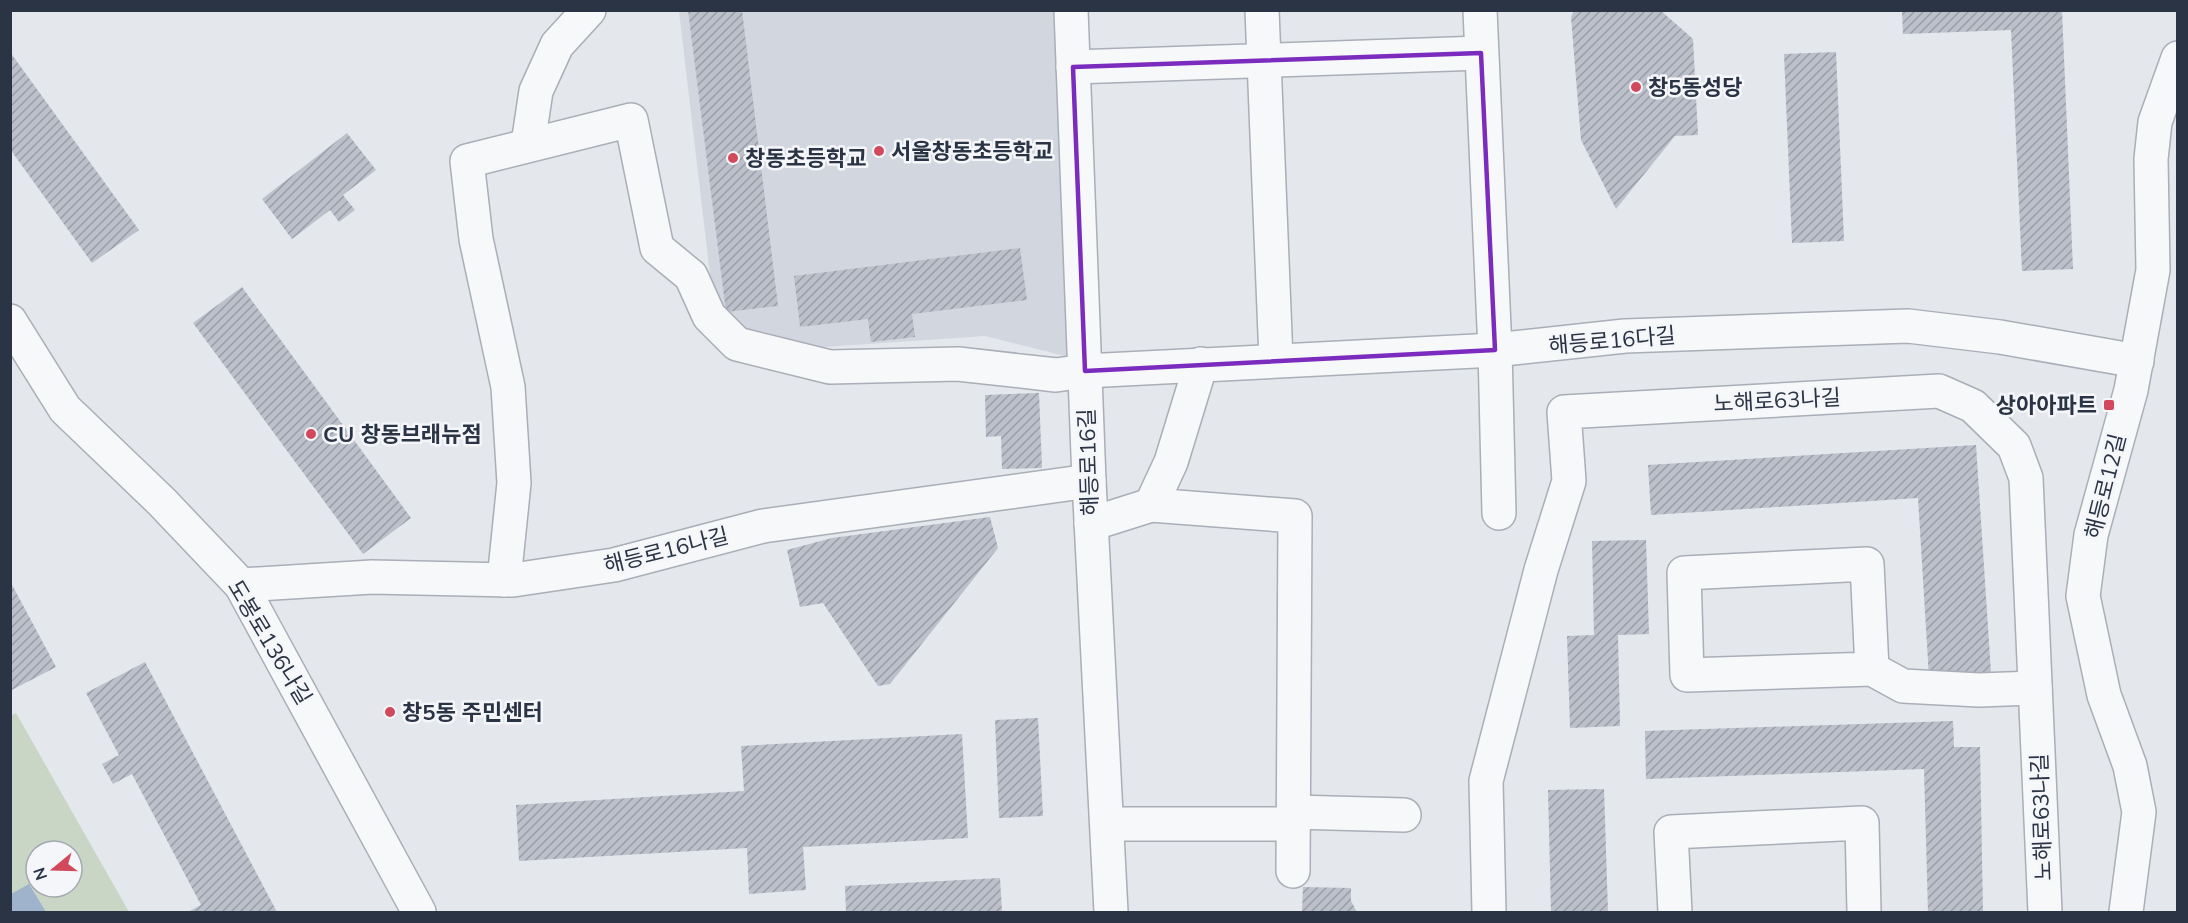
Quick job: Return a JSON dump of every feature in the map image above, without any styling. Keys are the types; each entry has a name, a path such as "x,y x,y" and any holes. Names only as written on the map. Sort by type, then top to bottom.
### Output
{"street":[{"path":"504,579 514,483 508,387 476,239 466,161 528,144 536,91 557,45 589,10"},
{"name":"해등로16길","path":"1071,10 1089,481 1111,912"},
{"path":"1262,10 1276,360"},
{"path":"1480,10 1495,350 1499,513"},
{"path":"1073,68 1264,59 1481,53"},
{"name":"해등로12길","path":"2126,912 2139,812 2130,766 2104,695 2083,596 2091,535 2109,474 2137,361 2153,270 2151,159 2155,122 2178,58"},
{"name":"해등로16다길","path":"528,144 632,120 657,248 691,276 709,316 737,344 830,367 958,364 1056,375 1085,370 1495,350 1625,336 1908,326 2000,337 2137,361"},
{"name":"도봉로136나길","path":"10,321 65,409 162,502 241,585 287,665 419,912"},
{"path":"1151,505 1171,462 1201,364"},
{"name":"노해로63나길","path":"1489,912 1486,781 1541,570 1569,481 1564,412 1939,391 1973,406 2014,446 2026,478 2045,912"},
{"name":"해등로16나길","path":"241,585 372,577 504,579 614,565 764,526 1089,481"},
{"path":"1091,524 1151,505 1295,516 1293,871"},
{"path":"1872,669 1867,564 1684,573 1687,675 1872,669 1903,686 1978,690 2035,688"},
{"path":"1107,824 1404,815"},
{"path":"1675,912 1671,832 1862,823 1864,912"}],"highlighted area":[{"path":"1481,53 1495,350 1085,371 1073,67"}],"shaded area":[{"name":"서울창동초등학교","path":"679,11 1057,11 1069,357 985,336 781,350 727,329 712,292"}],"green space":[{"path":"16,713 129,912 11,912 10,716"}],"water":[{"path":"24,887 24,899 38,899 46,912 11,912 11,894"}],"building":[{"name":"창동초등학교","path":"688,10 742,10 778,306 726,312"},
{"name":"창5동성당","path":"1574,10 1660,10 1693,39 1698,135 1675,136 1616,209 1581,140 1571,17"},
{"path":"1902,10 2062,10 2073,269 2022,271 2011,30 1903,34"},
{"path":"10,52 139,230 92,263 10,149"},
{"path":"1836,52 1844,241 1792,243 1784,54"},
{"path":"347,133 376,170 343,195 355,210 339,222 330,210 292,239 262,199"},
{"path":"1020,248 1027,300 912,314 915,337 871,342 868,319 800,327 794,276"},
{"path":"242,287 411,518 363,554 193,323"},
{"path":"1039,393 1042,468 1002,469 1001,436 986,437 985,395"},
{"path":"1976,445 1991,673 1929,677 1918,498 1651,515 1648,465"},
{"path":"990,517 998,548 890,684 878,686 823,603 800,607 787,550 832,538"},
{"path":"1646,540 1649,634 1618,635 1620,726 1570,728 1567,636 1594,635 1592,541"},
{"path":"10,581 56,667 10,691"},
{"path":"145,662 277,912 188,912 201,905 132,774 113,784 102,764 119,755 86,693"},
{"path":"1038,718 1043,816 999,818 995,720"},
{"path":"1953,721 1954,747 1980,747 1983,912 1928,912 1924,769 1646,779 1645,731"},
{"path":"962,734 968,838 803,847 806,890 749,894 747,848 519,861 516,805 744,791 741,746"},
{"path":"1604,789 1608,912 1551,912 1548,790"},
{"path":"1000,878 1002,912 846,912 845,886"},
{"path":"1303,887 1351,888 1351,901 1357,912 1302,912"}],"place":[{"name":"창5동성당","path":"1636,87"},
{"name":"서울창동초등학교","path":"879,151"},
{"name":"창동초등학교","path":"733,158"},
{"name":"상아아파트","path":"2109,405"},
{"name":"CU 창동브래뉴점","path":"311,434"},
{"name":"창5동 주민센터","path":"390,712"}]}
